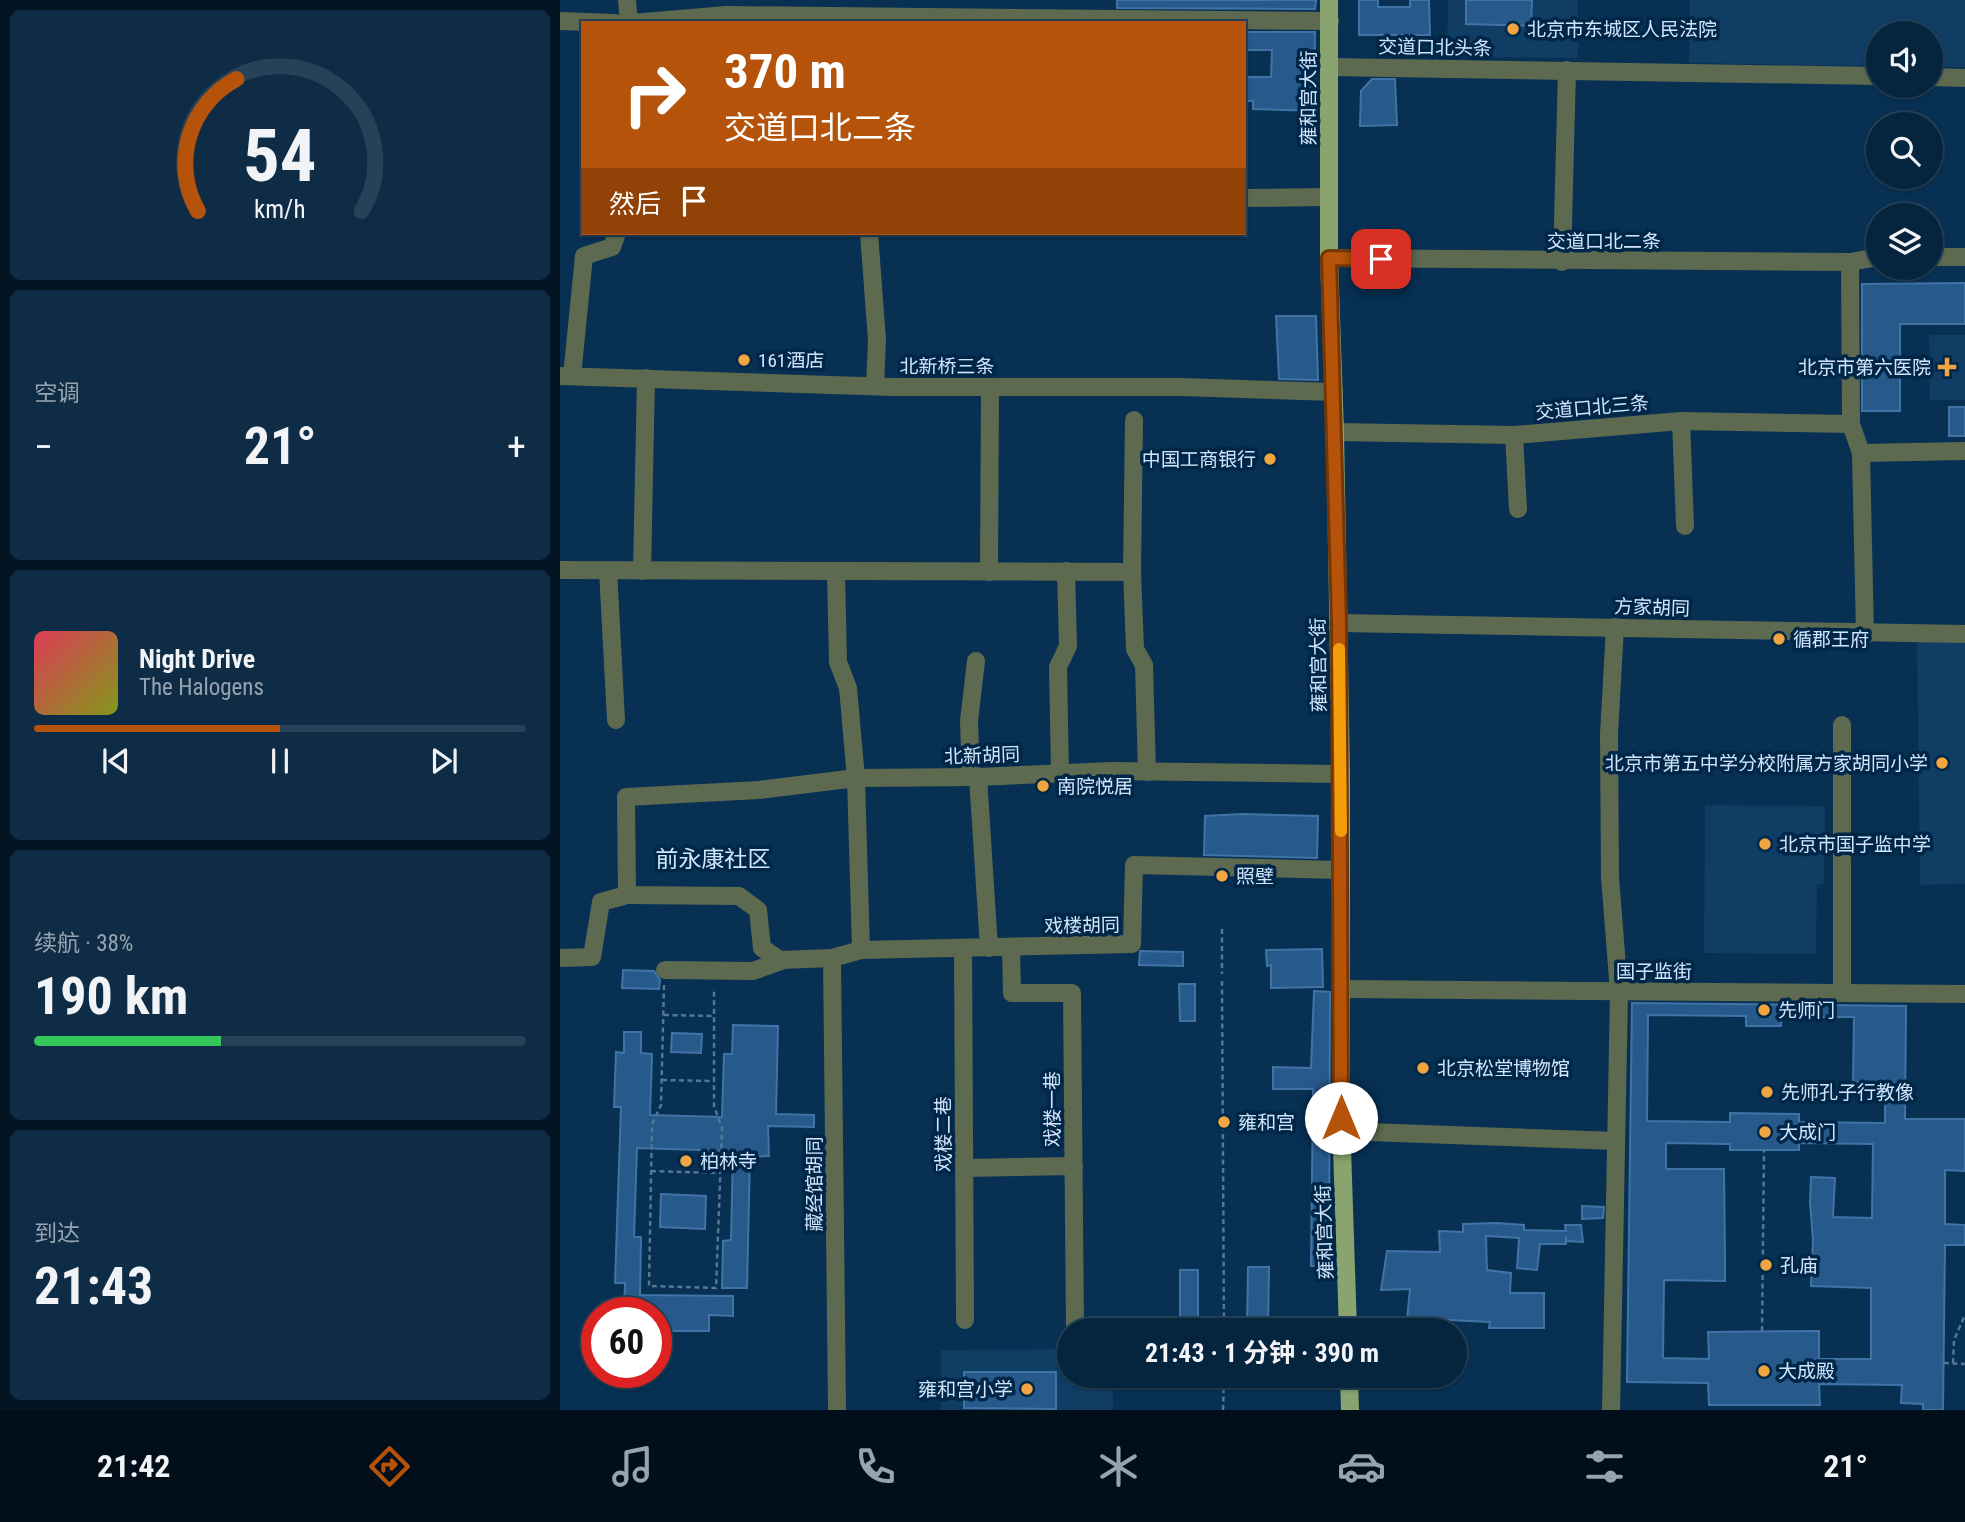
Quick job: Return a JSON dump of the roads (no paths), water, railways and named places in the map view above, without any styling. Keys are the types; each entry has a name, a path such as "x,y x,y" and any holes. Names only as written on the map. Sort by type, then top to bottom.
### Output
{"main road":[{"name":"雍和宫大街","path":"1329,0 1328,197 1339,623 1342,1131 1348,1318"},
{"path":"1349,1388 1350,1410"}],"street":[{"path":"627,0 631,21"},
{"path":"560,21 581,22"},
{"path":"678,21 1329,21"},
{"name":"交道口北头条","path":"1328,67 1866,76"},
{"path":"1562,262 1567,70"},
{"path":"1943,77 1965,78"},
{"path":"1246,198 1328,197"},
{"path":"566,376 584,256 612,247 616,235"},
{"path":"869,235 877,340 875,386"},
{"path":"1943,257 1965,257"},
{"name":"交道口北二条","path":"1329,258 1562,262 1850,262 1866,259"},
{"path":"1850,262 1851,424 1861,453 1865,635"},
{"name":"北新桥三条","path":"566,376 875,386 1182,387 1334,392"},
{"path":"642,571 646,378"},
{"path":"989,572 990,387"},
{"path":"1134,420 1132,572 1135,649 1144,664 1147,772"},
{"path":"1681,421 1685,526"},
{"name":"交道口北三条","path":"1335,432 1514,435 1681,421 1851,424"},
{"path":"1514,435 1518,509"},
{"path":"1861,453 1965,451"},
{"path":"560,570 1132,572"},
{"path":"608,570 616,720"},
{"path":"1060,773 1058,667 1068,646 1066,572"},
{"path":"836,573 838,662 848,688 856,778 861,950"},
{"name":"方家胡同","path":"1339,623 1615,627 1865,635 1965,634"},
{"path":"1611,1410 1619,992 1609,864 1609,733 1615,627"},
{"path":"976,661 969,720 989,948"},
{"path":"1842,725 1842,993"},
{"name":"北新胡同","path":"627,895 626,797 759,790 856,778 1147,772 1341,774"},
{"name":"戏楼胡同","path":"665,970 753,971 784,960 832,958 861,950 1132,944 1134,866 1340,870"},
{"path":"560,958 592,957 601,902 627,895 739,897 758,910 762,948 784,960"},
{"name":"戏楼一巷","path":"1011,947 1012,993 1072,993 1075,1318"},
{"name":"戏楼二巷","path":"962,948 965,1320"},
{"name":"藏经馆胡同","path":"832,958 836,1410"},
{"name":"国子监街","path":"1342,989 1965,994"},
{"path":"1342,1131 1616,1141"},
{"path":"965,1168 1074,1166"}],"place":[{"name":"北京市东城区人民法院","path":"1513,29"},
{"name":"161酒店","path":"744,360"},
{"name":"北京市第六医院","path":"1947,367"},
{"name":"中国工商银行","path":"1270,459"},
{"name":"循郡王府","path":"1779,639"},
{"name":"北京市第五中学分校附属方家胡同小学","path":"1942,763"},
{"name":"南院悦居","path":"1043,786"},
{"name":"北京市国子监中学","path":"1765,844"},
{"name":"照壁","path":"1222,876"},
{"name":"先师门","path":"1764,1010"},
{"name":"北京松堂博物馆","path":"1423,1068"},
{"name":"先师孔子行教像","path":"1767,1092"},
{"name":"雍和宫","path":"1224,1122"},
{"name":"大成门","path":"1765,1132"},
{"name":"柏林寺","path":"686,1161"},
{"name":"孔庙","path":"1766,1265"},
{"name":"大成殿","path":"1764,1371"},
{"name":"雍和宫小学","path":"1027,1389"}],"district":[{"name":"前永康社区","path":"713,859"}]}
